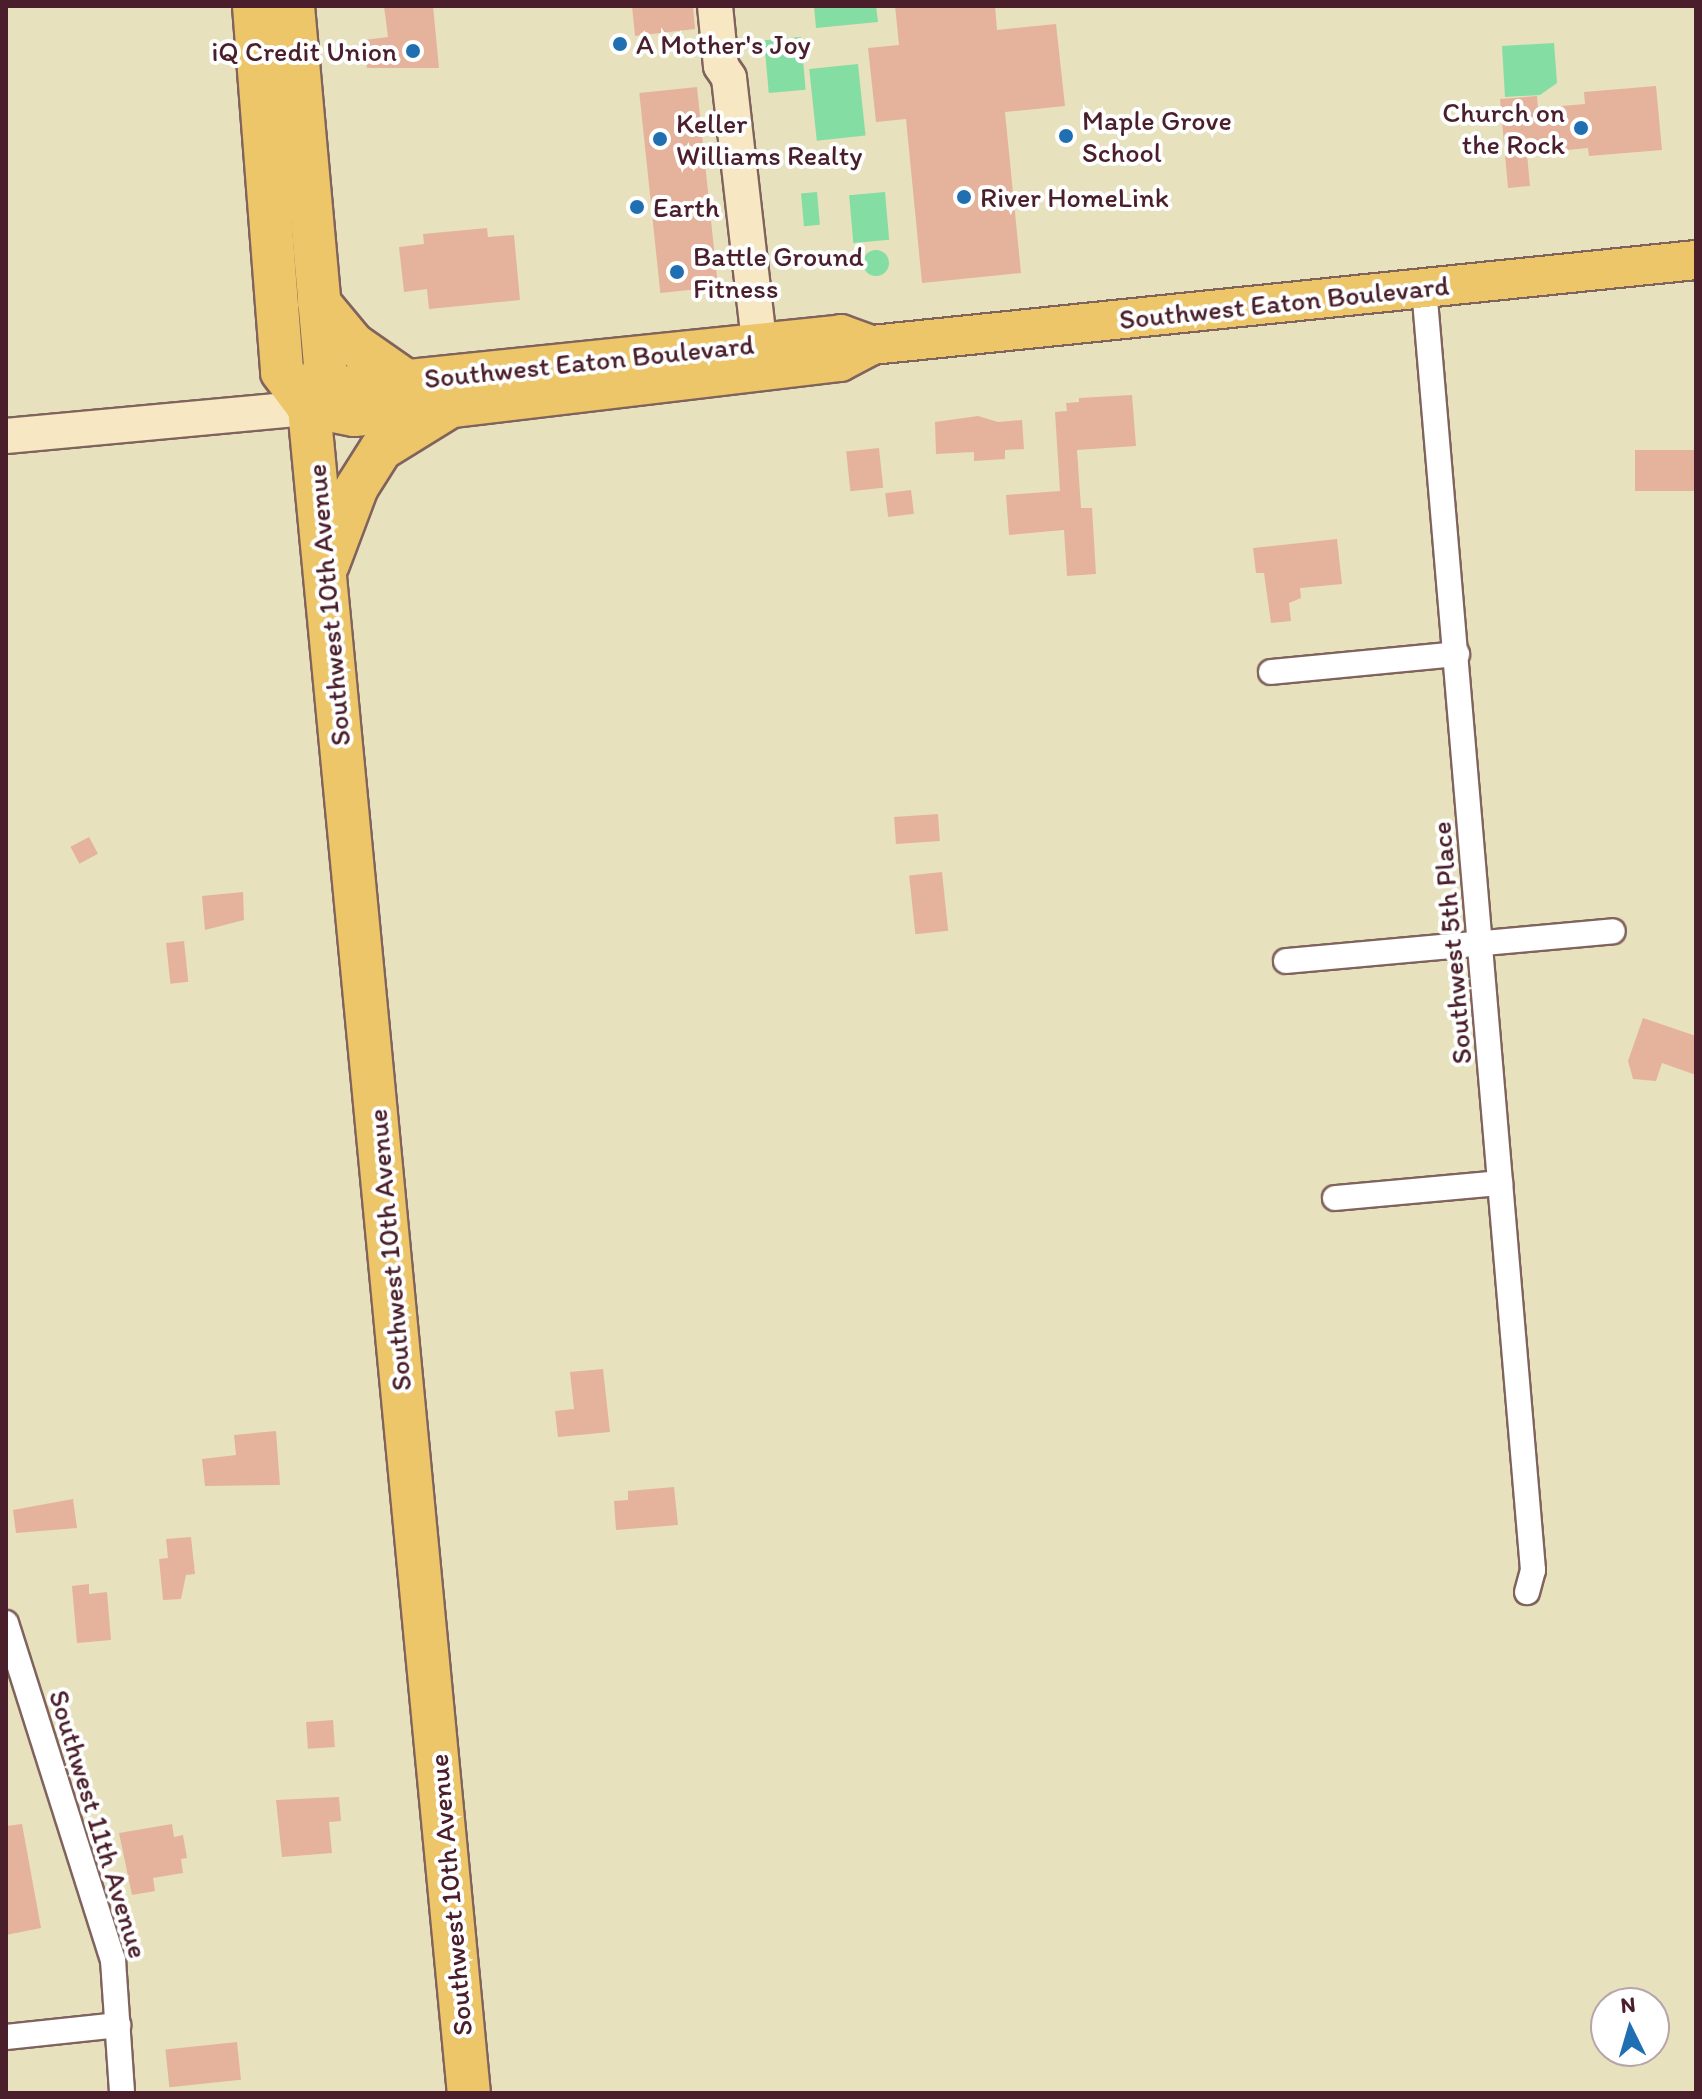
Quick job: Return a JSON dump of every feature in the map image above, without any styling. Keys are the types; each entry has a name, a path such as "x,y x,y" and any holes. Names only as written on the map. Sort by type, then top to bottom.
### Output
{"highway":[{"path":"254,6 282,372 309,408"},
{"name":"Southwest 10th Avenue","path":"293,6 325,367 309,408 469,2093"},
{"path":"319,303 353,344 406,381"},
{"path":"325,572 357,487 381,449 446,409"}],"main road":[{"name":"Southwest Eaton Boulevard","path":"309,408 354,417 446,409 840,362 872,345 1696,260"},
{"name":"Southwest Eaton Boulevard","path":"309,408 351,385 841,334 872,345"},
{"path":"654,384 694,364 743,359 746,344"}],"street":[{"path":"715,6 721,66 729,78 746,344"},
{"name":"Southwest 5th Place","path":"1424,288 1533,1570 1527,1592"},
{"name":"Southwest Eaton Boulevard","path":"6,436 309,408"},
{"path":"1271,672 1457,654"},
{"path":"1286,961 1613,931"},
{"path":"1335,1198 1500,1183"},
{"name":"Southwest 11th Avenue","path":"8,1636 113,1960 122,2093"},
{"path":"6,2037 118,2025"}],"green space":[{"path":"814,6 876,6 878,22 816,28"},
{"path":"801,37 806,90 769,93 764,40"},
{"path":"1554,43 1557,83 1540,95 1505,97 1502,46"},
{"path":"858,64 866,136 817,141 809,69"},
{"path":"817,192 820,225 804,226 801,193"},
{"path":"885,192 889,240 853,243 849,195"},
{"path":"876,250 885,254 889,263 885,272 876,276 867,272 863,263 867,254"}],"building":[{"name":"iQ Credit Union","path":"384,6 433,6 439,68 367,68 364,40 388,37"},
{"path":"632,6 693,6 695,29 635,36"},
{"name":"River HomeLink","path":"895,6 995,6 997,30 1056,24 1065,106 1005,112 1021,273 922,283 906,119 876,122 868,48 899,45"},
{"name":"Church on the Rock","path":"1656,86 1662,150 1589,156 1588,148 1527,154 1530,186 1508,188 1500,99 1537,96 1538,108 1585,104 1584,92"},
{"path":"697,87 718,287 660,293 639,93"},
{"path":"487,228 488,237 514,235 520,300 429,309 427,289 404,292 399,247 424,244 423,234"},
{"path":"1132,395 1136,446 1077,450 1081,508 1092,508 1096,574 1067,576 1064,530 1009,535 1006,495 1060,491 1055,412 1067,411 1066,403 1079,402 1079,398"},
{"path":"978,416 998,422 1022,420 1024,449 1005,450 1005,459 974,461 974,452 936,454 935,422"},
{"path":"879,448 883,488 850,491 846,451"},
{"path":"1635,450 1696,450 1696,491 1635,491"},
{"path":"911,490 914,514 888,517 885,493"},
{"path":"1337,539 1342,584 1300,588 1301,598 1289,603 1291,621 1271,623 1264,573 1256,573 1253,548"},
{"path":"938,814 940,841 896,844 894,817"},
{"path":"89,837 98,854 79,864 70,847"},
{"path":"942,872 948,931 915,934 909,875"},
{"path":"243,892 244,920 205,930 202,896"},
{"path":"184,941 188,982 170,984 166,943"},
{"path":"1643,1018 1696,1036 1696,1075 1662,1063 1656,1081 1633,1079 1628,1061"},
{"path":"603,1369 610,1432 558,1437 555,1411 574,1409 570,1372"},
{"path":"276,1431 280,1485 205,1486 202,1459 236,1455 234,1435"},
{"path":"674,1487 678,1525 616,1530 614,1501 628,1500 628,1491"},
{"path":"73,1499 77,1528 16,1533 13,1510"},
{"path":"191,1537 195,1574 186,1575 181,1599 163,1600 159,1559 168,1558 166,1539"},
{"path":"89,1584 89,1594 107,1592 111,1640 77,1643 72,1586"},
{"path":"333,1720 335,1747 308,1749 306,1722"},
{"path":"339,1797 341,1821 329,1822 332,1853 282,1857 276,1800"},
{"path":"22,1824 41,1928 6,1935 6,1826"},
{"path":"172,1824 174,1837 183,1835 187,1858 181,1859 183,1873 153,1878 155,1891 132,1895 119,1833"},
{"path":"237,2042 241,2080 169,2087 165,2050"}],"place":[{"name":"A Mother's Joy","path":"620,44"},
{"name":"iQ Credit Union","path":"413,51"},
{"name":"Church on the Rock","path":"1581,128"},
{"name":"Maple Grove School","path":"1066,136"},
{"name":"Keller Williams Realty","path":"660,139"},
{"name":"River HomeLink","path":"964,197"},
{"name":"Earth","path":"637,207"},
{"name":"Battle Ground Fitness","path":"677,272"}]}
